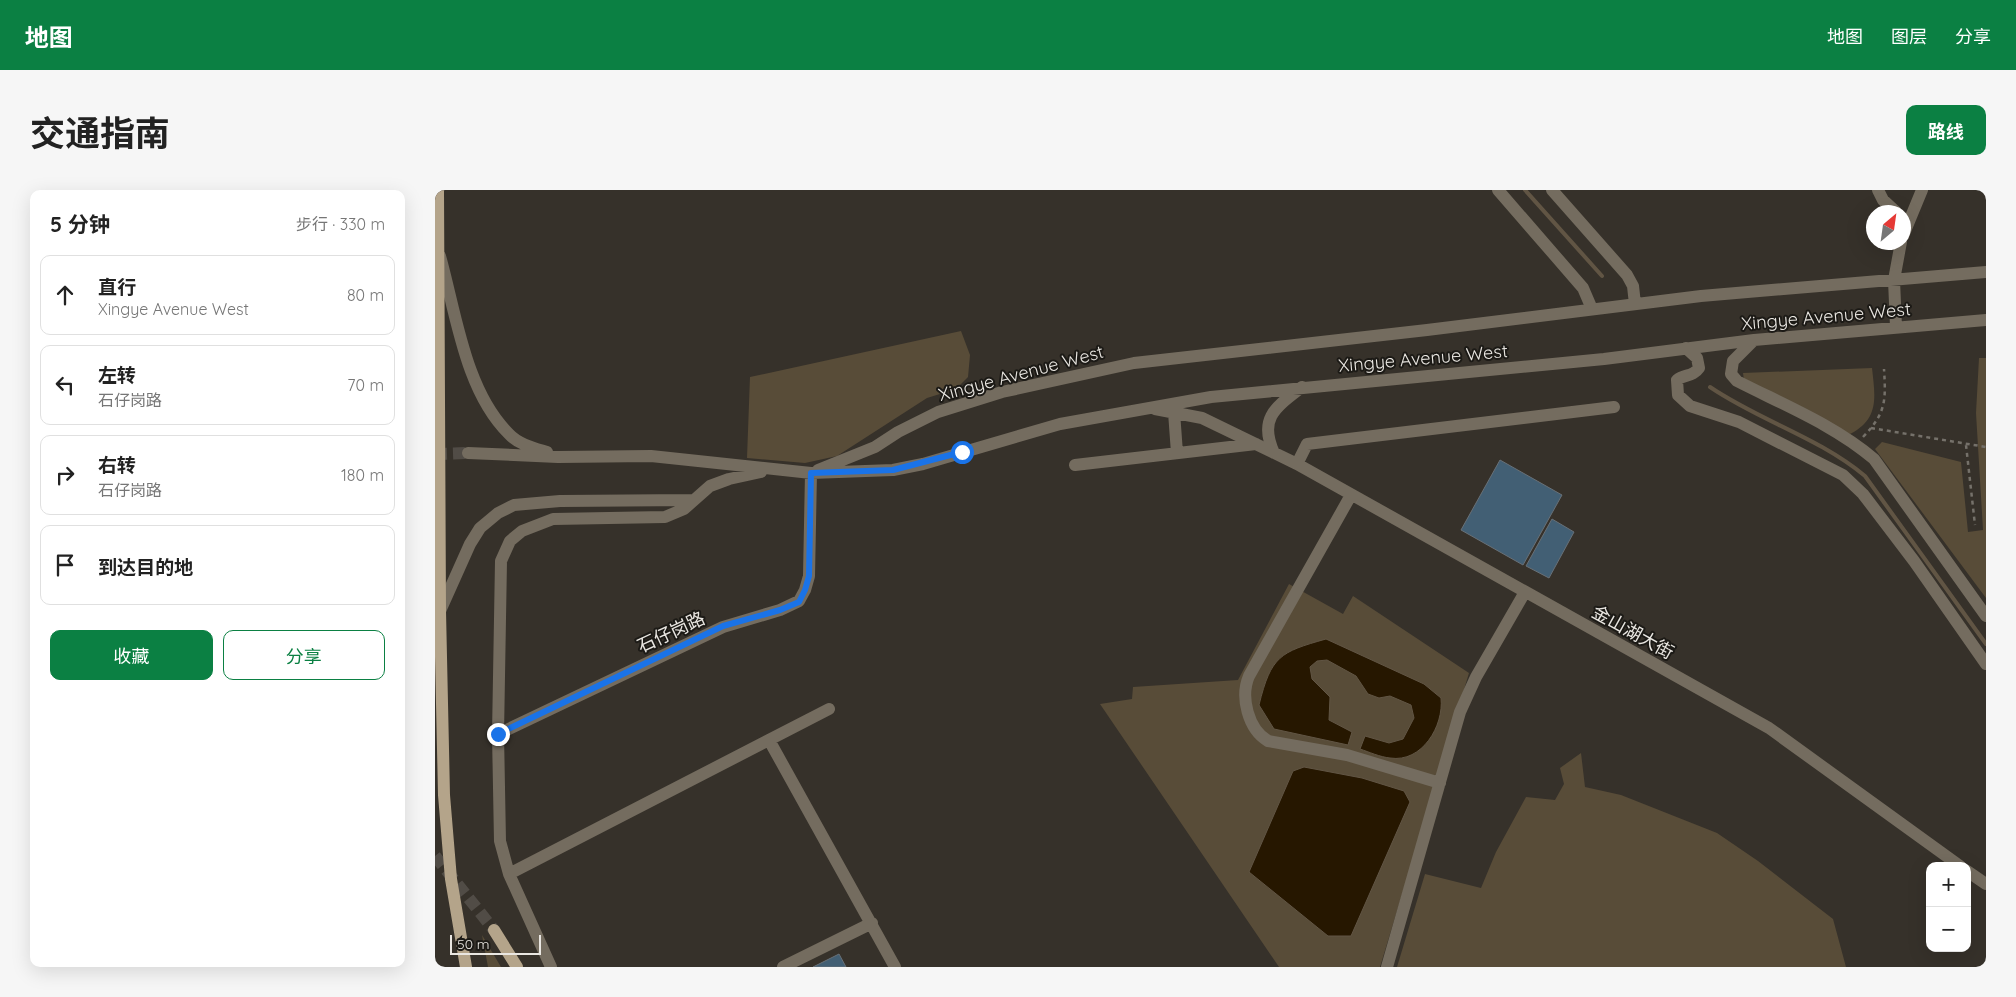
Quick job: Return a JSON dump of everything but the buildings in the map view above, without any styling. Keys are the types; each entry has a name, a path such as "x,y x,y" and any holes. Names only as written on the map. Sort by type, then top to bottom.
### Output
{"main road":[{"path":"438,190 440,611 444,795 451,879 466,967"},
{"path":"494,930 517,967"}],"street":[{"path":"1498,190 1583,288 1592,309"},
{"path":"1552,190 1627,275 1633,286 1635,304"},
{"path":"1878,190 1883,200 1889,205"},
{"path":"1911,212 1922,190"},
{"path":"438,248 464,349 475,382 492,412 509,435 524,444 559,457"},
{"path":"1897,327 1894,280 1898,250"},
{"name":"Xingye Avenue West","path":"811,473 875,447 938,412 1002,392 1133,363 1427,330 1701,296 1986,272"},
{"name":"Xingye Avenue West","path":"811,473 893,470 923,464 1060,424 1127,410 1211,397 1605,359 1754,340 1986,320"},
{"path":"1754,340 1733,362 1731,374 1737,381 1856,444 1874,459 1986,616"},
{"path":"1686,348 1697,358 1699,368 1694,374 1681,376 1677,380 1678,396 1690,406 1739,422 1843,475 1863,494 1986,664"},
{"path":"1274,453 1268,440 1266,428 1270,418 1276,408 1302,387"},
{"path":"1297,464 1307,444 1614,407"},
{"name":"金山湖大街","path":"1127,410 1159,409 1202,418 1297,464 1769,728 1954,862"},
{"path":"1174,412 1177,453"},
{"path":"1075,465 1256,444"},
{"path":"468,453 559,457 651,456 811,473"},
{"path":"551,967 509,874 500,841 498,734 501,562 510,541 522,531 553,520 665,517 675,514 710,486 729,479 772,470"},
{"name":"石仔岗路","path":"498,734 723,626 780,610 799,602 809,576 811,473"},
{"path":"1351,495 1249,676 1245,686 1245,698 1250,717 1259,735 1268,740 1347,755 1440,784"},
{"path":"440,611 470,544 480,528 498,513 514,505 560,502 692,500"},
{"path":"1387,967 1461,712 1476,677 1525,592"},
{"path":"509,874 829,709"},
{"path":"769,740 895,967"},
{"path":"1971,874 1986,884"},
{"path":"783,967 872,923"}],"path":[{"path":"1856,444 1880,418 1886,400 1884,368"},
{"path":"1871,428 1986,447"},
{"path":"1966,445 1975,525"}],"shaded area":[{"path":"961,331 970,355 968,377 956,389 927,398 837,456 805,463 747,458 750,377"},
{"path":"1979,358 1986,358 1986,598 1875,449 1882,442 1961,462 1968,532 1983,530 1976,413"},
{"path":"1872,368 1874,397 1871,414 1860,428 1850,434 1744,380 1743,373"},
{"path":"1289,584 1343,614 1353,596 1469,673 1380,967 1279,967 1100,704 1132,699 1133,687 1238,680"},
{"path":"1326,639 1424,684 1441,698 1439,720 1435,731 1421,749 1412,755 1402,758 1390,758 1378,756 1360,749 1365,736 1389,743 1403,739 1414,718 1411,705 1390,696 1379,698 1368,694 1356,676 1327,660 1317,661 1310,667 1312,679 1330,697 1329,720 1352,732 1348,745 1274,729 1259,705 1263,689 1273,666 1288,653"},
{"path":"1581,753 1585,787 1621,795 1717,833 1758,861 1833,919 1846,967 1397,967 1425,874 1481,888 1496,852 1526,797 1555,800 1564,784 1560,768"},
{"path":"1304,767 1362,778 1404,791 1410,802 1351,936 1328,936 1249,872 1293,771"},
{"path":"482,935 501,967 488,967"}],"waterway":[{"path":"1525,190 1602,276"},
{"path":"1710,387 1749,410 1828,450 1865,476 1986,644"}],"tunnel":[{"path":"435,454 468,453"},
{"path":"435,856 494,930"}],"route":[{"path":"498,734 723,626 780,610 799,602 809,576 811,473 893,470 923,464 962,452"}]}
